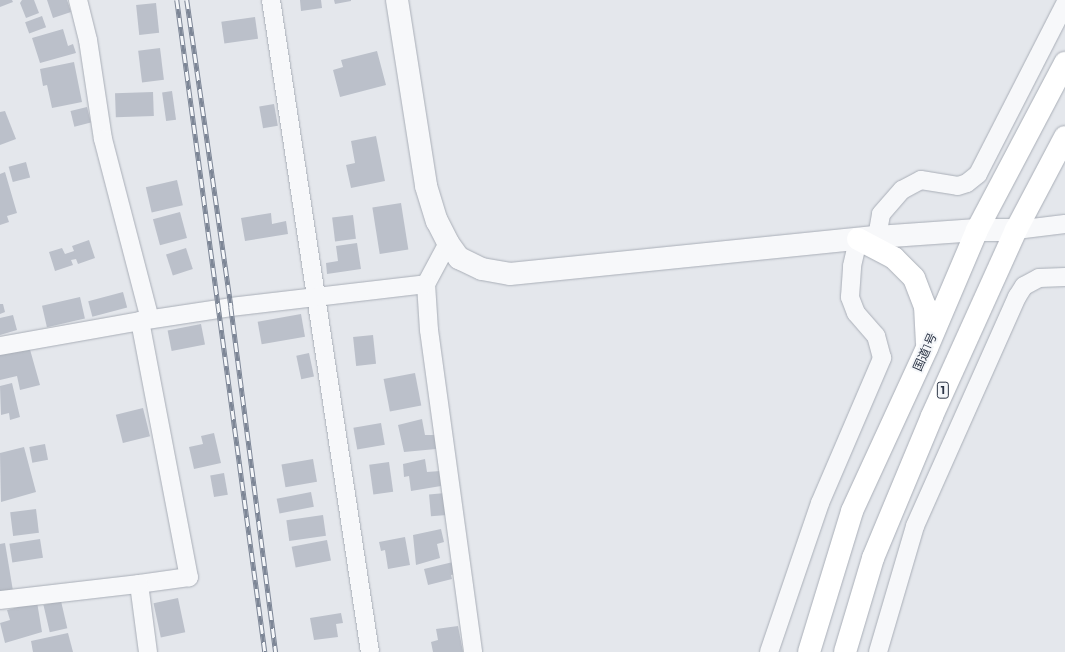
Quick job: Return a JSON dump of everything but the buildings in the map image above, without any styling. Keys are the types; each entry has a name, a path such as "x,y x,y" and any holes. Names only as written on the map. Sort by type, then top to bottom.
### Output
{"highway":[{"name":"国道1号","path":"809,652 852,511 927,348 977,230 1065,63"},
{"name":"1","path":"845,652 873,558 932,416 1016,230 1065,137"},
{"path":"868,238 894,258 914,278 925,306 927,348"}],"street":[{"path":"0,600 189,577 145,320 103,139 88,40 78,0"},
{"path":"271,0 370,652"},
{"path":"397,0 426,186 437,221 448,243 459,258 482,269 510,274 868,238 977,230 1016,230 1065,224"},
{"path":"769,652 820,503 882,358 876,336 856,313 850,297 852,266 881,214 902,190 922,180 958,186 967,183 978,174 1065,4"},
{"path":"448,243 426,284 430,338 473,652"},
{"path":"878,652 914,526 1017,297 1024,286 1039,278 1065,276"},
{"path":"0,346 145,320 426,284"},
{"path":"139,584 148,652"}],"railway":[{"path":"177,0 265,652"},
{"path":"187,0 231,307 276,652"}]}
